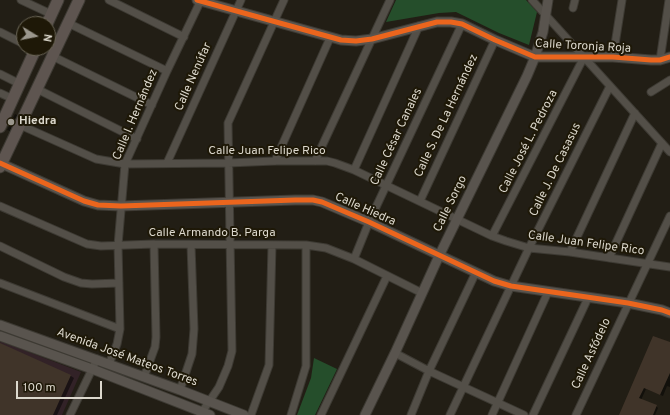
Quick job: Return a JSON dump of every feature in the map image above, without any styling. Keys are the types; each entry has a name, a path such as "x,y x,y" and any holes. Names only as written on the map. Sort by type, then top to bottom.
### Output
{"main road":[{"path":"50,16 58,0"},
{"path":"56,48 79,0"},
{"path":"0,127 31,56"},
{"path":"0,164 52,56"}],"street":[{"path":"21,0 45,16"},
{"path":"109,0 184,37"},
{"name":"Calle Nenúfar","path":"167,163 241,0"},
{"path":"204,414 222,380 232,351 227,127 229,119 284,0"},
{"path":"315,161 390,0"},
{"path":"532,0 670,152"},
{"name":"Calle Sorgo","path":"365,415 439,256 535,57 543,32 548,0"},
{"path":"573,8 575,0"},
{"path":"613,58 622,0"},
{"path":"660,60 669,0"},
{"name":"Calle I. Hernández","path":"109,364 117,344 120,329 118,245 125,164 200,1"},
{"name":"Calle Toronja Roja","path":"200,1 330,38 348,41 372,39 419,26 443,22 462,24 535,57 660,60 670,56"},
{"path":"68,23 167,71"},
{"name":"Calle César Canales","path":"354,259 386,185 462,24"},
{"path":"354,170 419,26"},
{"path":"0,32 16,40"},
{"path":"275,161 330,38"},
{"name":"Calle S. De La Hernández","path":"420,201 495,40"},
{"path":"52,56 152,105"},
{"name":"Calle José L. Pedroza","path":"492,236 584,57"},
{"path":"0,74 20,84"},
{"path":"651,92 670,80"},
{"name":"Calle J. De Casasus","path":"450,415 529,248 610,86"},
{"path":"37,89 137,139"},
{"path":"0,93 13,99"},
{"path":"570,252 635,113"},
{"name":"Calle Juan Felipe Rico","path":"20,125 96,159 125,164 275,161 315,161 335,163 354,170 492,236 529,248 570,252 670,267"},
{"path":"609,258 662,143"},
{"name":"Calle Hiedra","path":"0,164 84,201 98,205 122,206 314,200 331,205 369,222 494,281 512,286 548,292 628,303 670,313"},
{"name":"Calle Armando B. Parga","path":"0,206 87,244 101,246 154,244 306,245 326,248 354,259 422,293"},
{"name":"Calle Asfódelo","path":"576,415 670,216"},
{"path":"144,377 155,347 156,337 154,244"},
{"path":"180,390 192,354 194,330 191,245"},
{"path":"251,415 269,365 272,245"},
{"path":"291,415 306,366 306,245"},
{"path":"0,246 64,277 81,283 119,283"},
{"path":"411,415 429,371 476,272"},
{"path":"321,415 387,276"},
{"path":"0,283 120,329"},
{"path":"492,415 548,292"},
{"path":"534,415 588,298"},
{"name":"Avenida José Mateos Torres","path":"0,325 180,390 244,415"},
{"name":"Avenida José Mateos Torres","path":"0,336 92,369 204,414"},
{"path":"395,353 429,371 524,415"},
{"path":"70,415 97,360"}],"shaded area":[{"path":"0,341 81,372 62,415 0,415"}],"green space":[{"path":"396,0 526,0 537,12 529,45 499,33 456,12 439,13 386,22"},
{"path":"314,358 337,369 315,415 297,415 311,378"}],"building":[{"path":"653,336 670,342 670,373 660,395 644,388 639,398 657,405 653,415 619,415"},
{"path":"0,343 71,375 53,415 0,415"}],"cycle path":[{"path":"197,0 341,40 356,41 372,39 437,22 451,22 462,24 535,57 613,57 651,60 660,60 670,57"},
{"path":"0,163 84,201 98,205 121,206 295,200 313,200 322,202 369,222 494,281 511,286 628,303 670,313"}],"place":[{"name":"Hiedra","path":"11,122"}]}
